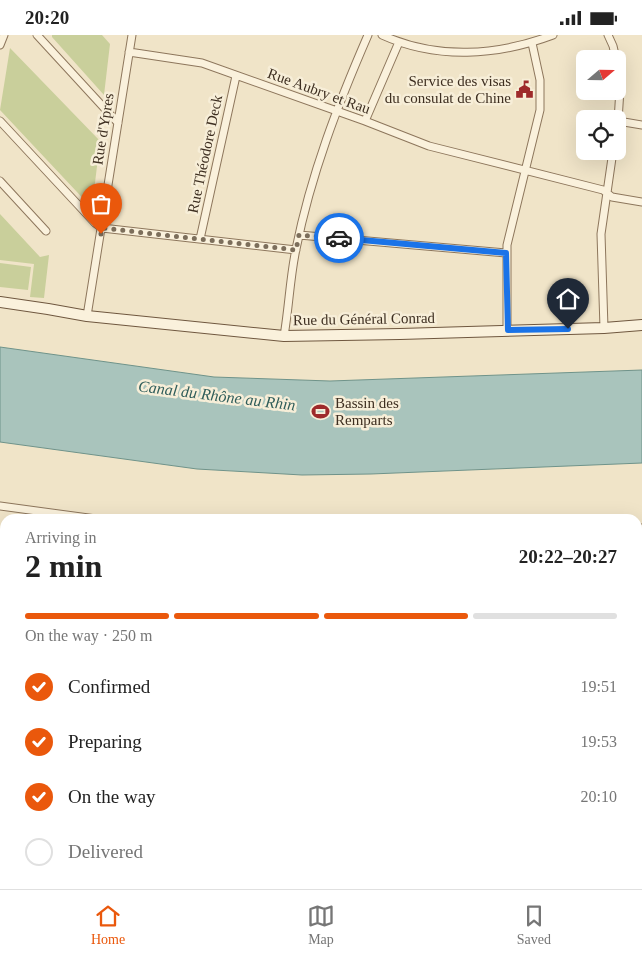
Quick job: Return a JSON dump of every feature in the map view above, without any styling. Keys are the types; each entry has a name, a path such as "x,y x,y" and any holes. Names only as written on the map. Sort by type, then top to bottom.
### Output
{"main road":[{"name":"Rue du Général Conrad","path":"0,303 88,316 284,336 330,337 604,328 642,325"}],"street":[{"path":"0,45 4,35"},
{"path":"37,35 118,123"},
{"name":"Rue d'Ypres","path":"88,316 132,35"},
{"path":"284,336 296,250 313,179 336,111 368,35"},
{"path":"382,35 420,49 466,52 499,50 532,43 553,35"},
{"path":"608,35 615,50"},
{"path":"365,121 398,42"},
{"path":"508,330 506,253 540,110 540,80 532,43"},
{"name":"Rue Aubry et Rau","path":"129,51 202,63 365,121 429,146 603,190 612,197 642,202"},
{"name":"Rue Théodore Deck","path":"200,239 236,76"},
{"path":"0,121 95,223 102,228 296,250"},
{"path":"626,122 642,125"},
{"path":"604,328 601,239 612,160"},
{"path":"0,181 46,231"},
{"path":"299,235 506,253"},
{"path":"0,506 59,514"}],"green space":[{"path":"52,35 102,35 110,44 104,95 52,37"},
{"path":"10,48 100,141 92,208 0,110"},
{"path":"0,214 40,257 49,255 44,298 30,297 34,264 0,260"},
{"path":"0,263 31,267 28,290 0,287"}],"water":[{"name":"Bassin des Remparts","path":"0,347 214,377 330,381 642,370 642,463 302,475 197,469 0,442"}],"way so far":[{"path":"101,234 102,228 296,250 299,235 339,238"}],"place":[{"name":"Service des visas du consulat de Chine","path":"525,90"},
{"name":"Bassin des Remparts","path":"321,412"}],"route":[{"path":"339,238 506,253 508,330 568,329"}],"water label":[{"name":"Canal du Rhône au Rhin","path":"217,395"}]}
